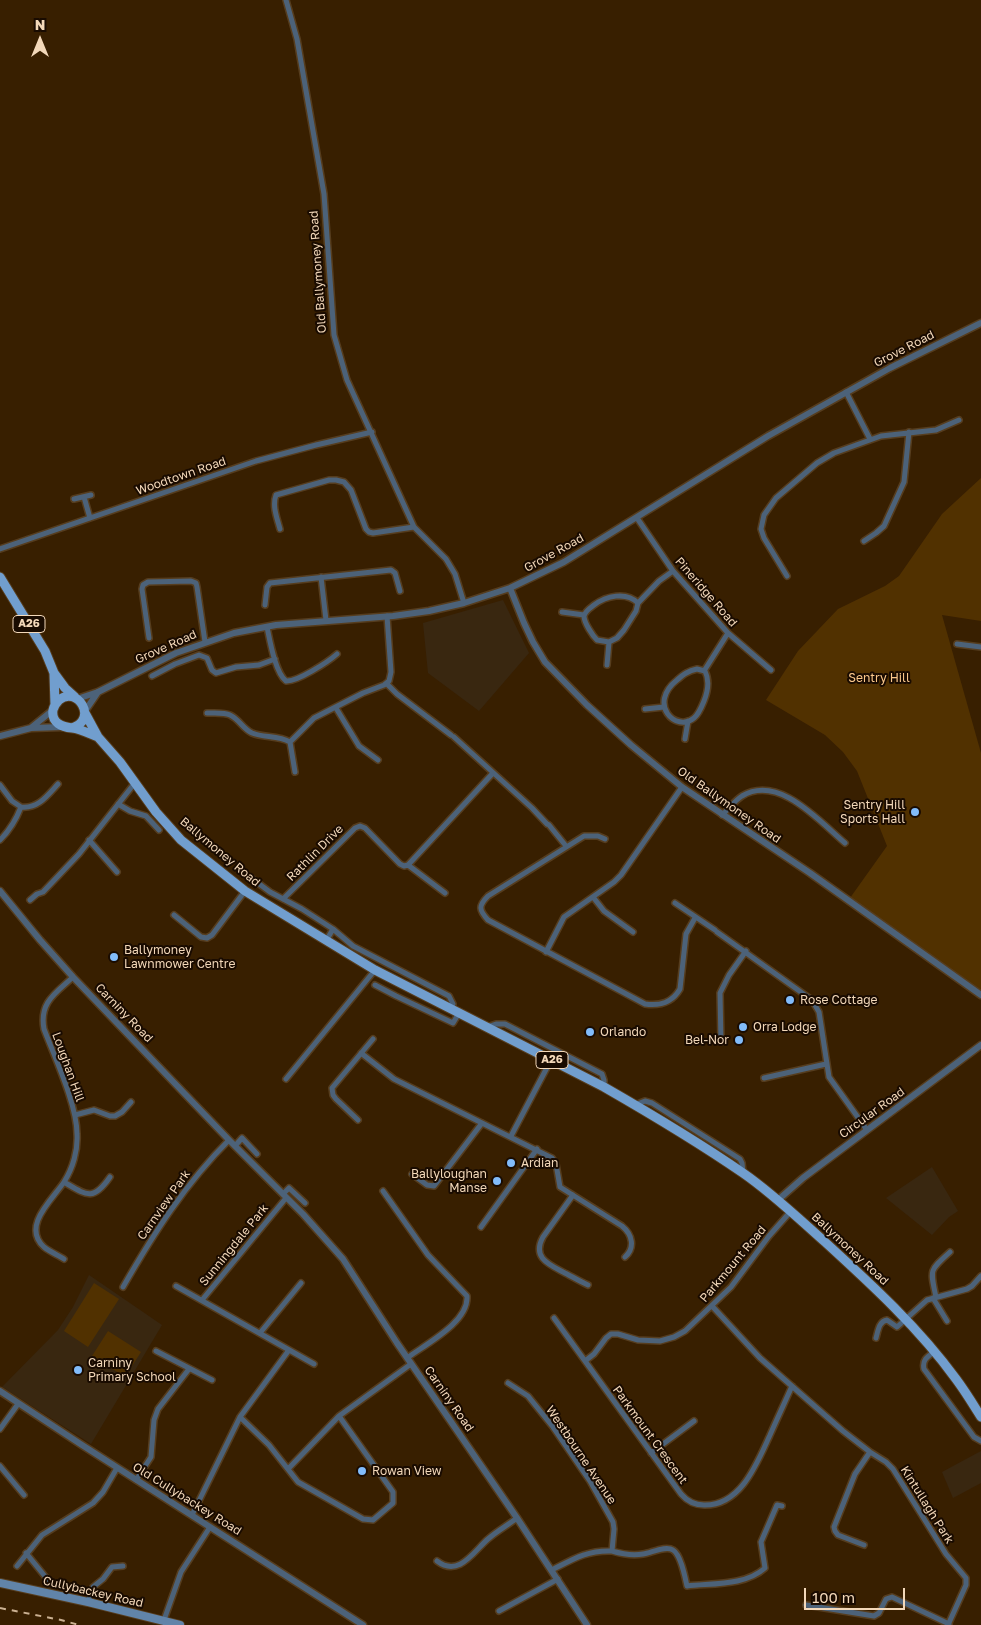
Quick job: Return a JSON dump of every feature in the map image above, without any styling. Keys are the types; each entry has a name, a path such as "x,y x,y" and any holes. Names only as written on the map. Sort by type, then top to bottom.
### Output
{"main road":[{"name":"A26","path":"0,577 45,651 54,673 65,688 82,703 85,712"},
{"name":"A26","path":"54,673 55,720 62,727 72,728"},
{"path":"54,708 62,698 76,698"},
{"path":"72,728 81,723 85,712"},
{"name":"Ballymoney Road","path":"85,712 98,737 120,762 156,812 182,840 245,891 375,970 604,1087 702,1145 742,1172 778,1200 856,1270 904,1319 956,1379 981,1417"},
{"name":"Ballymoney Road","path":"72,728 98,737"},
{"name":"Cullybackey Road","path":"0,1583 180,1625"}],"street":[{"name":"Old Ballymoney Road","path":"286,0 297,39 324,194 334,335 348,380 414,528 446,559 455,574 464,603"},
{"name":"Grove Road","path":"76,698 98,692 176,653 205,642 266,626 430,611 464,603 510,588 564,562 768,436 846,392 981,323"},
{"path":"846,392 870,439"},
{"path":"787,576 762,533 762,522 776,498 817,463 834,453 881,436 936,430 959,420"},
{"name":"Woodtown Road","path":"0,549 256,461 372,432"},
{"path":"864,541 885,524 904,482 909,432"},
{"path":"280,529 275,511 274,500 276,495 334,480 344,482 350,488 365,528 369,532 414,528"},
{"path":"74,499 91,495"},
{"path":"84,496 90,518"},
{"name":"Pineridge Road","path":"637,518 673,571 728,633 770,670"},
{"path":"265,605 267,587 270,583 321,577 391,570 395,573 400,591"},
{"path":"638,603 625,597 609,597 586,611 584,615 585,620 595,638 601,642 609,642 617,638 624,630 638,603 659,581 673,571"},
{"path":"321,577 326,620"},
{"path":"149,638 142,590 143,584 148,582 191,581 196,583 197,586 205,642"},
{"name":"Old Ballymoney Road","path":"510,588 532,642 544,662 631,745 682,788 810,873 981,995"},
{"path":"562,612 584,615"},
{"path":"387,616 391,672 387,684"},
{"path":"266,626 275,659 284,681 289,682 303,676 337,654"},
{"path":"704,671 728,633"},
{"path":"607,665 609,642"},
{"path":"957,644 981,647"},
{"path":"152,676 175,664 200,655 207,658 212,670 216,673 261,664 275,659"},
{"path":"689,670 704,671 708,679 708,691 698,713 694,718 683,722 671,718 666,713 664,707 666,693 689,670"},
{"path":"295,772 290,742 311,719 363,693 387,684"},
{"path":"387,684 397,694 452,736 493,773 548,824 566,846"},
{"name":"Grove Road","path":"85,712 98,692"},
{"path":"645,709 664,707"},
{"path":"31,728 54,708"},
{"path":"336,708 359,746 378,760"},
{"path":"207,713 228,714 254,734 281,737 290,742"},
{"path":"685,739 688,721"},
{"path":"0,736 31,728 62,727"},
{"path":"408,865 493,773"},
{"path":"0,784 12,801 20,807 27,808 36,805 58,784"},
{"path":"30,900 43,892 79,854 134,784"},
{"path":"546,952 564,917 621,875 682,788"},
{"path":"722,815 744,795 759,790 773,791 795,801 845,843"},
{"path":"118,804 130,811 146,816 159,830"},
{"path":"0,840 15,822 20,807"},
{"name":"Rathlin Drive","path":"282,899 357,826 365,828 401,865 408,865 445,893"},
{"path":"605,839 588,835 566,846 488,896 482,902 482,914 488,920 645,1004 662,1004 673,999 680,989 686,934 695,918"},
{"path":"89,840 117,872"},
{"name":"Ballymoney Road","path":"250,877 270,892 333,928 353,946 449,996 455,1011"},
{"name":"Carniny Road","path":"0,891 73,977 152,1057 229,1140 303,1214 343,1259 409,1361 517,1518 587,1625"},
{"path":"174,915 202,937 207,938 212,935 245,891"},
{"path":"593,897 604,910 633,932"},
{"path":"675,903 746,951 812,1000 819,1012 826,1064 832,1082 868,1130"},
{"path":"326,941 333,928"},
{"path":"721,1042 720,993 729,975 746,951"},
{"path":"286,1078 375,970"},
{"name":"Loughan Hill","path":"64,1258 44,1247 36,1228 39,1216 64,1182 71,1166 76,1145 75,1115 44,1029 43,1018 47,1002 73,977"},
{"path":"375,985 453,1023 455,1011"},
{"name":"Ballymoney Road","path":"487,1027 505,1024 602,1074 604,1087"},
{"path":"358,1120 333,1096 332,1088 333,1084 373,1039"},
{"name":"Circular Road","path":"778,1200 803,1178 981,1045"},
{"path":"361,1053 394,1078 549,1156 555,1161 559,1186 628,1231 631,1238 631,1249 625,1257"},
{"path":"511,1136 551,1060"},
{"path":"764,1078 826,1064"},
{"name":"Loughan Hill","path":"75,1115 94,1110 113,1117 122,1112 131,1102"},
{"path":"412,1174 427,1185 434,1186 482,1123"},
{"path":"235,1146 242,1138 256,1154"},
{"name":"Carnview Park","path":"123,1287 152,1237 184,1190 208,1161 229,1140"},
{"path":"482,1227 537,1150"},
{"path":"64,1182 90,1195 100,1189 110,1177"},
{"name":"Carniny Road","path":"285,1196 289,1188 304,1203"},
{"path":"288,1470 338,1416 454,1324 466,1307 467,1296 428,1255 383,1191"},
{"path":"573,1195 541,1239 539,1251 546,1262 588,1285"},
{"name":"Sunningdale Park","path":"285,1196 202,1300 314,1364"},
{"name":"Parkmount Road","path":"585,1361 594,1354 608,1336 618,1334 638,1340 655,1341 670,1339 686,1331 731,1287 769,1236 791,1211"},
{"path":"947,1322 935,1297 932,1270 950,1252"},
{"path":"876,1338 883,1321 887,1320 897,1327 923,1303 935,1297 967,1289 981,1276"},
{"path":"260,1333 300,1283"},
{"path":"176,1286 202,1300"},
{"path":"712,1306 760,1358 792,1386"},
{"name":"Parkmount Crescent","path":"554,1318 686,1500 694,1504 714,1504 732,1495 742,1486 754,1468 792,1386"},
{"path":"192,1515 240,1417 289,1350"},
{"path":"156,1351 212,1380"},
{"path":"934,1352 924,1360 924,1369 974,1437 981,1441"},
{"path":"136,1480 151,1457 154,1420 158,1410 189,1368"},
{"name":"Westbourne Avenue","path":"508,1383 528,1396 553,1427 590,1481 613,1522 612,1551"},
{"name":"Kintullagh Park","path":"792,1386 870,1452 892,1467 946,1554 964,1574 967,1580 966,1585 949,1625"},
{"name":"Old Cullybackey Road","path":"0,1391 363,1625"},
{"path":"0,1429 18,1404"},
{"path":"240,1417 266,1442 299,1483 365,1520 371,1520 376,1518 391,1504 394,1499 392,1490 338,1416"},
{"path":"651,1453 694,1421"},
{"path":"864,1545 837,1534 834,1527 855,1474 870,1452"},
{"path":"0,1466 24,1495"},
{"path":"17,1566 42,1535 93,1503 103,1492 117,1468"},
{"path":"552,1570 585,1553 602,1550 624,1554 642,1554 670,1548 675,1551 682,1565 687,1586 723,1583 758,1574 765,1568 761,1534 777,1505 782,1506"},
{"path":"437,1561 448,1567 461,1564 473,1556 490,1538 517,1518"},
{"path":"164,1620 181,1572 210,1527"},
{"path":"26,1553 48,1580"},
{"path":"88,1602 93,1587 103,1579 112,1567 123,1566"},
{"path":"499,1611 558,1579"},
{"path":"806,1605 874,1616 879,1614 886,1599 892,1596 949,1625"}],"shaded area":[{"path":"503,600 529,653 479,711 428,673 423,623"},
{"path":"932,1167 958,1211 949,1217 932,1235 886,1198"},
{"name":"Carniny Primary School","path":"89,1275 162,1325 91,1444 2,1387 58,1330 73,1307"},
{"path":"981,1451 981,1483 953,1498 942,1472"}],"green space":[{"name":"Sentry Hill","path":"981,478 981,621 942,615 981,753 981,994 850,898 887,846 857,771 843,752 825,735 766,700 798,651 838,609 885,586 899,576 942,514"},
{"path":"94,1283 119,1299 88,1347 64,1331"},
{"path":"108,1331 141,1352 125,1377 92,1356"}],"railway":[{"path":"0,1608 79,1625"}],"place":[{"name":"Sentry Hill Sports Hall","path":"915,812"},
{"name":"Ballymoney Lawnmower Centre","path":"114,957"},
{"name":"Rose Cottage","path":"790,1000"},
{"name":"Orra Lodge","path":"743,1027"},
{"name":"Orlando","path":"590,1032"},
{"name":"Bel-Nor","path":"739,1040"},
{"name":"Ardian","path":"511,1163"},
{"name":"Ballyloughan Manse","path":"497,1181"},
{"name":"Carniny Primary School","path":"78,1370"},
{"name":"Rowan View","path":"362,1471"}]}
